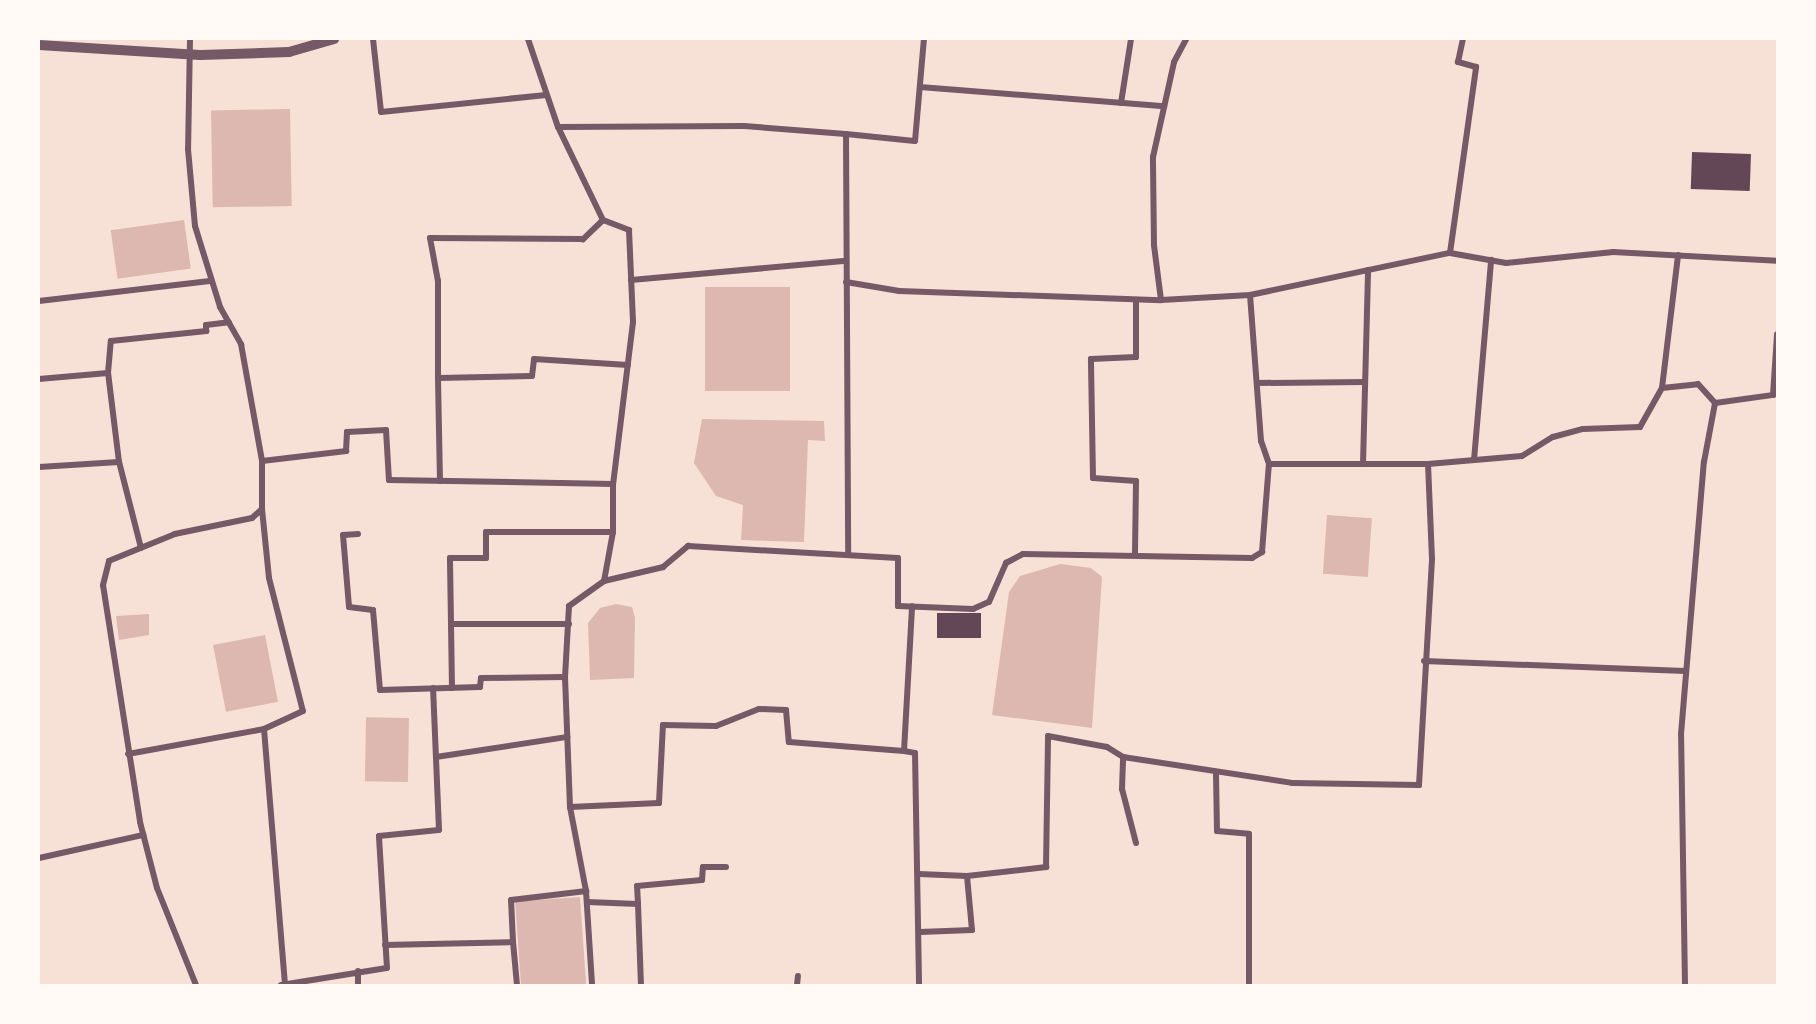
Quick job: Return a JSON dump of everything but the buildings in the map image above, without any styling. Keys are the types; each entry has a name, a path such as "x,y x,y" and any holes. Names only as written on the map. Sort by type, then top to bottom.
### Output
{"street":[{"path":"128,754 264,729 303,711 269,578 262,509 262,461 241,344 210,281 195,225 188,149 190,39"},
{"path":"39,45 190,55 289,52 334,39"},
{"path":"374,39 381,112 546,95"},
{"path":"528,39 558,127 603,220 629,230 631,280 628,365 613,484 613,532 604,581"},
{"path":"558,127 744,126 915,141 924,39"},
{"path":"1121,102 1131,39"},
{"path":"1161,300 1154,245 1153,157 1164,106 1186,39"},
{"path":"1450,253 1476,67 1458,62 1463,39"},
{"path":"920,87 1164,106"},
{"path":"846,134 848,555"},
{"path":"440,481 438,281 430,238 583,239 603,220"},
{"path":"846,282 899,291 1161,300 1250,295 1450,253 1491,260 1613,252 1777,261"},
{"path":"1269,464 1428,464 1522,456 1553,437 1583,429 1640,427 1662,388 1678,255"},
{"path":"1474,460 1491,260"},
{"path":"631,280 846,261"},
{"path":"1363,464 1368,270"},
{"path":"39,301 210,281"},
{"path":"592,985 586,891 570,807 565,677 569,606 604,581 663,567 688,546 898,558 898,606 973,609 989,602 1006,563 1023,554 1136,553 1252,558 1262,552 1269,464 1257,383 1250,295"},
{"path":"1136,300 1136,357 1091,359 1093,478 1136,481 1136,553"},
{"path":"141,548 119,462 108,373 111,341 206,331 206,325 229,322"},
{"path":"1715,403 1776,396 1777,334"},
{"path":"438,378 532,376 534,358 628,365"},
{"path":"39,380 108,373"},
{"path":"1257,383 1365,382"},
{"path":"1662,388 1698,384 1715,403"},
{"path":"1685,985 1680,779 1685,671 1704,462 1715,403"},
{"path":"262,461 346,451 347,432 386,430 389,480 613,484"},
{"path":"39,467 119,462"},
{"path":"919,874 967,876 1046,867 1048,736 1107,747 1123,757 1216,774 1292,783 1419,785 1424,661 1432,558 1428,464"},
{"path":"196,985 157,888 144,835 128,754 103,585 109,561 175,534 252,519 262,509"},
{"path":"452,688 450,558 486,558 486,532 613,532"},
{"path":"358,534 343,535 349,607 373,610 380,690 480,687 481,678 565,677"},
{"path":"904,751 912,606"},
{"path":"451,624 569,624"},
{"path":"1424,661 1685,671"},
{"path":"281,985 387,968 379,836 439,830 433,688"},
{"path":"570,807 659,803 663,725 716,726 759,709 786,710 789,742 915,753 919,874 919,985"},
{"path":"264,729 285,984"},
{"path":"436,757 567,737"},
{"path":"1123,757 1122,789 1136,843"},
{"path":"1216,774 1217,831 1249,834 1249,985"},
{"path":"39,858 144,835"},
{"path":"641,985 637,886 702,880 703,867 726,867"},
{"path":"920,932 972,930 967,876"},
{"path":"517,985 511,900 586,891"},
{"path":"587,902 638,904"},
{"path":"385,945 513,942"},
{"path":"358,971 358,985"},
{"path":"797,985 798,976"}],"shaded area":[{"path":"290,109 292,206 213,207 211,110"},
{"path":"184,220 191,269 118,279 111,230"},
{"path":"705,287 790,287 790,391 705,391"},
{"path":"702,419 824,421 825,441 808,440 804,542 741,540 743,505 716,496 694,463"},
{"path":"1327,515 1372,518 1368,577 1323,574"},
{"path":"1060,564 1091,568 1102,577 1092,728 992,715 1009,592 1020,576"},
{"path":"616,604 632,607 635,618 634,678 590,680 588,623 600,608"},
{"path":"149,614 149,635 119,640 116,616"},
{"path":"265,635 278,702 226,712 213,645"},
{"path":"366,717 409,718 408,782 365,781"},
{"path":"580,897 586,985 521,985 515,902"}]}
